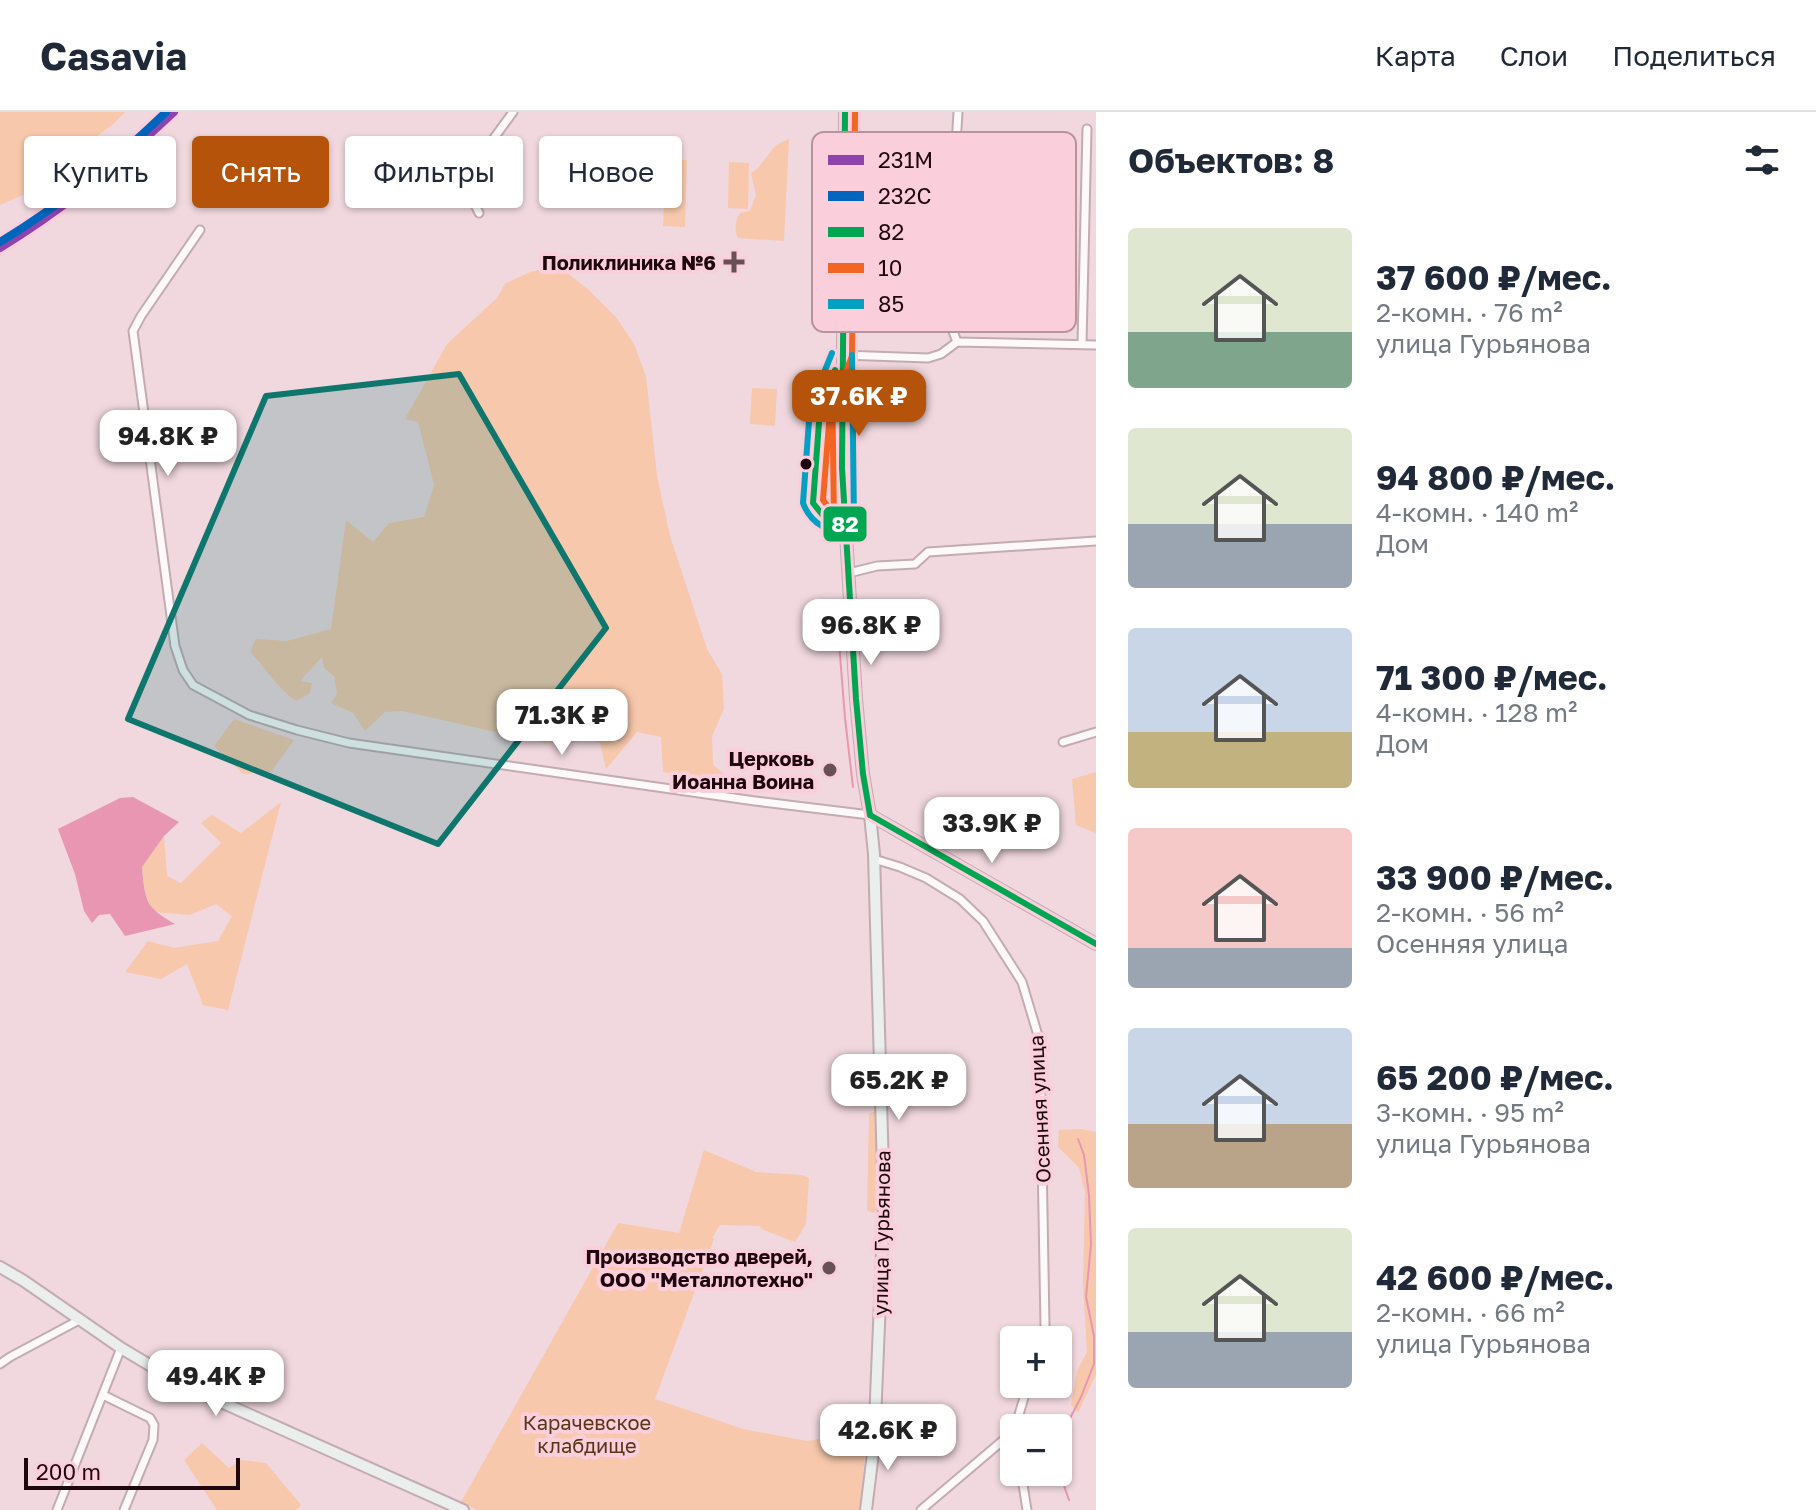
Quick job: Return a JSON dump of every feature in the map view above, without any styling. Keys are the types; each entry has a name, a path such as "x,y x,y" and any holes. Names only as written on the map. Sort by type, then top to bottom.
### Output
{"street":[{"path":"479,213 468,191 462,187 513,112"},
{"name":"улица Гурьянова","path":"845,112 845,132"},
{"path":"957,132 958,112"},
{"path":"1082,344 1087,129"},
{"path":"200,230 133,331 175,646 183,670 193,685 249,715 349,743 870,815 1096,944"},
{"name":"улица Гурьянова","path":"842,332 842,468 863,774 874,859 884,1205 874,1445 866,1510"},
{"path":"953,332 957,342"},
{"path":"842,355 928,358 941,354 957,342 1096,345"},
{"path":"849,573 877,566 915,564 928,552 1096,541"},
{"path":"1063,742 1096,732"},
{"name":"Осенняя улица","path":"874,859 926,878 960,899 983,921 1022,982 1040,1042 1045,1326"},
{"path":"0,1267 121,1348 183,1385 463,1510"},
{"path":"0,1364 81,1319"},
{"path":"57,1510 121,1348"},
{"path":"103,1395 150,1418 154,1425 153,1440 124,1510"},
{"path":"921,1510 1000,1443"},
{"path":"1023,1486 1027,1510"}],"highlighted area":[{"path":"459,374 606,628 438,844 128,719 266,396"}],"green space":[{"path":"0,112 125,112 97,136 24,136 24,194 0,205"},
{"path":"789,139 784,241 738,238 738,217 740,213 750,211 756,195 751,173 776,145"},
{"path":"682,160 687,160 685,227 663,226 664,208 682,208"},
{"path":"729,162 749,163 748,209 728,208"},
{"path":"558,266 589,290 616,317 634,344 646,376 657,476 670,536 707,649 722,674 724,709 712,736 713,765 744,790 711,778 663,772 661,737 637,732 606,769 600,743 581,737 545,743 402,711 385,712 365,731 353,713 331,703 337,694 334,676 324,668 322,657 300,681 312,683 310,693 296,701 250,652 256,639 287,641 331,629 346,520 373,542 389,523 424,517 434,485 418,422 405,419 447,344 497,298 505,284 530,272"},
{"path":"752,388 777,389 775,426 750,424"},
{"path":"234,719 294,740 271,772 243,774 214,746"},
{"path":"1096,772 1096,833 1076,825 1072,779"},
{"path":"281,802 228,1010 203,1005 187,964 161,979 125,972 148,941 174,948 218,941 232,916 216,904 190,915 154,912 145,894 142,867 164,836 167,876 181,883 221,843 201,823 212,815 241,833"},
{"path":"875,1111 880,1208 873,1213 867,1210 869,1114"},
{"path":"1059,1130 1096,1132 1096,1374 1078,1413 1071,1405 1077,1371 1087,1352 1083,1285 1085,1192 1079,1168 1058,1147"},
{"name":"Карачевское клабдище","path":"704,1150 756,1172 809,1178 806,1224 795,1242 759,1226 720,1225 712,1238 655,1399 743,1429 807,1441 867,1432 860,1510 477,1510 461,1502 618,1223 679,1233"},
{"path":"202,1443 229,1468 241,1460 266,1463 301,1505 296,1510 217,1510 184,1460"}],"shaded area":[{"path":"133,797 179,822 164,836 142,867 148,902 175,924 125,936 110,914 99,915 92,923 84,911 75,874 58,829 120,798"}],"waterway":[{"path":"836,605 853,787"},
{"path":"1069,1500 1062,1480 1065,1428 1094,1364 1094,1336 1086,1297 1091,1244 1089,1195 1084,1155 1078,1139"}],"transit line":[{"name":"232C","path":"0,242 87,182 166,112"},
{"name":"231М","path":"0,248 91,184 174,112"},
{"name":"82","path":"845,112 845,132"},
{"name":"10","path":"855,112 855,132"},
{"name":"82","path":"843,332 842,468 856,699 870,815"},
{"name":"10","path":"846,511 830,509 823,500 830,411 852,356 852,332"},
{"name":"85","path":"832,353 810,407 803,503 816,522 836,531 851,528 854,522 852,355"},
{"name":"82","path":"835,370 820,409 813,503 825,518 844,521"},
{"name":"10","path":"832,373 834,521"},
{"name":"82","path":"870,815 1096,944"}],"place":[{"name":"Поликлиника №6","path":"734,262"},
{"name":"Церковь Иоанна Воина","path":"830,770"},
{"name":"Производство дверей, ООО \"Металлотехно\"","path":"829,1268"}]}
